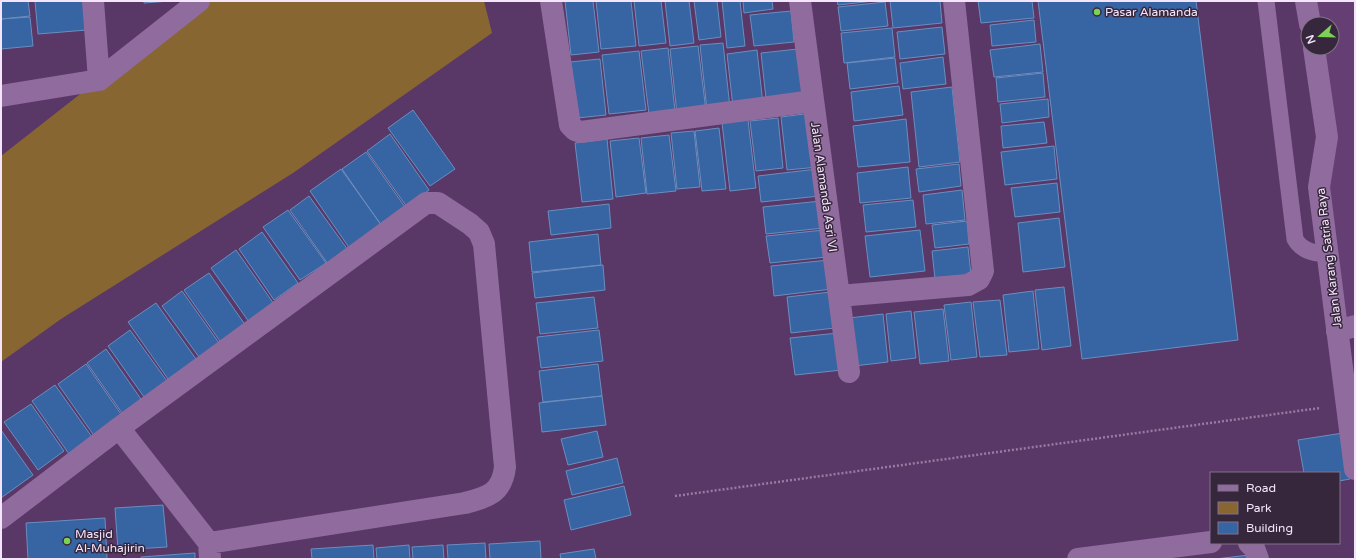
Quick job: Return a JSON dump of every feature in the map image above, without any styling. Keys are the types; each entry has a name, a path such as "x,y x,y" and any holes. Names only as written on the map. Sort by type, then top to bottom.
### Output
{"street":[{"path":"92,1 99,80"},
{"path":"1,96 99,80 199,1"},
{"path":"551,1 570,124 575,130 581,132 813,101"},
{"name":"Jalan Alamanda Asri VI","path":"800,1 849,372"},
{"path":"839,296 968,285 979,279 983,271 954,1"},
{"path":"1306,1 1309,16"},
{"name":"Jalan Karang Satria Raya","path":"1315,56 1327,137 1319,186 1328,253 1346,328 1346,404 1355,469"},
{"path":"1,518 119,428 426,203 438,203 470,224 478,232 484,244 505,468 504,479 497,490 483,498 465,503 209,551 119,428"},
{"path":"1078,559 1210,542"},
{"path":"1250,544 1254,548 1258,559"}],"lane":[{"path":"1266,1 1295,239 1302,248 1321,254 1328,253"}],"path":[{"path":"675,496 1346,404"}],"shaded area":[{"path":"1306,1 1355,1 1355,326 1337,331 1315,56 1340,56 1340,16 1309,16"}],"green space":[{"path":"199,1 484,1 492,33 293,173 61,319 1,362 1,156"}],"building":[{"path":"1,1 28,1 30,16 1,19"},
{"path":"35,1 84,1 87,30 38,34"},
{"path":"144,1 170,1 144,3"},
{"path":"565,1 593,1 599,52 571,55"},
{"path":"596,1 631,1 636,46 601,49"},
{"path":"634,1 661,1 666,43 639,46"},
{"path":"665,1 689,1 694,43 670,46"},
{"path":"694,1 717,1 721,37 699,40"},
{"path":"722,1 740,1 745,46 727,48"},
{"path":"743,1 772,1 773,9 744,13"},
{"path":"837,1 874,1 838,5"},
{"path":"890,1 940,1 942,23 893,28"},
{"path":"978,1 1032,1 1034,18 981,23"},
{"path":"1038,1 1196,1 1238,340 1082,359"},
{"path":"885,2 888,26 841,31 838,7"},
{"path":"791,11 794,42 754,46 750,15"},
{"path":"30,17 33,46 1,49 1,19"},
{"path":"1034,20 1036,42 992,46 990,25"},
{"path":"942,27 945,54 900,59 897,32"},
{"path":"892,28 895,57 844,63 841,33"},
{"path":"723,43 730,108 707,110 700,45"},
{"path":"1040,44 1043,72 994,77 990,50"},
{"path":"698,46 706,111 677,114 670,49"},
{"path":"668,48 675,111 649,114 641,51"},
{"path":"798,49 804,95 766,99 761,53"},
{"path":"757,50 763,104 733,107 727,54"},
{"path":"639,51 646,110 609,114 602,55"},
{"path":"943,57 946,84 903,89 900,63"},
{"path":"895,58 898,83 850,89 847,63"},
{"path":"600,59 606,115 577,118 570,62"},
{"path":"1043,73 1045,97 998,102 996,78"},
{"path":"899,86 903,115 854,121 851,92"},
{"path":"952,87 960,162 919,167 911,92"},
{"path":"1048,99 1049,117 1002,123 1000,104"},
{"path":"413,110 455,169 430,186 388,128"},
{"path":"812,113 818,167 787,170 781,117"},
{"path":"778,118 783,168 756,171 750,121"},
{"path":"906,119 910,162 858,167 853,126"},
{"path":"748,120 756,188 730,191 722,123"},
{"path":"1044,122 1047,143 1003,148 1001,126"},
{"path":"719,128 726,189 702,191 695,131"},
{"path":"694,131 700,187 677,189 671,133"},
{"path":"390,134 429,190 407,207 367,151"},
{"path":"669,135 676,191 647,194 641,138"},
{"path":"639,138 646,193 616,197 610,141"},
{"path":"607,139 613,199 582,202 575,143"},
{"path":"1054,146 1057,179 1005,185 1001,152"},
{"path":"366,152 405,207 381,225 342,169"},
{"path":"959,164 961,186 919,192 916,169"},
{"path":"908,167 911,198 860,203 857,173"},
{"path":"341,169 382,226 350,249 310,191"},
{"path":"817,169 820,196 761,202 758,176"},
{"path":"1057,183 1060,212 1015,217 1011,188"},
{"path":"962,190 965,220 926,224 923,195"},
{"path":"309,196 348,250 328,264 290,210"},
{"path":"913,200 916,227 866,232 863,205"},
{"path":"821,201 824,228 766,234 763,207"},
{"path":"609,204 611,228 551,235 548,211"},
{"path":"288,210 326,263 300,280 263,227"},
{"path":"1059,218 1065,267 1023,272 1018,223"},
{"path":"967,221 969,244 935,248 932,225"},
{"path":"824,230 827,257 770,263 766,236"},
{"path":"920,230 925,271 870,277 865,236"},
{"path":"262,232 298,283 274,300 239,249"},
{"path":"598,234 601,265 532,272 529,242"},
{"path":"968,247 971,275 935,279 932,251"},
{"path":"236,250 274,304 249,322 211,268"},
{"path":"829,260 832,289 774,296 771,266"},
{"path":"603,265 605,290 535,298 532,273"},
{"path":"209,273 246,326 222,344 184,290"},
{"path":"1064,287 1071,346 1042,350 1035,290"},
{"path":"182,291 219,343 199,357 162,306"},
{"path":"1033,291 1039,349 1009,352 1003,295"},
{"path":"831,292 835,328 791,333 787,297"},
{"path":"594,297 598,328 540,334 536,303"},
{"path":"1000,300 1007,355 980,357 973,302"},
{"path":"971,302 977,357 951,360 944,305"},
{"path":"156,303 196,359 168,379 128,322"},
{"path":"943,309 949,361 920,364 914,312"},
{"path":"911,311 916,358 891,361 886,314"},
{"path":"883,314 888,362 854,366 849,318"},
{"path":"130,330 167,381 144,397 108,346"},
{"path":"599,330 603,361 541,368 537,337"},
{"path":"838,333 842,370 795,375 790,338"},
{"path":"106,349 141,399 122,413 87,363"},
{"path":"86,364 123,417 95,437 58,384"},
{"path":"598,364 602,396 543,402 539,371"},
{"path":"55,385 92,437 69,454 32,401"},
{"path":"602,396 606,425 542,432 539,403"},
{"path":"31,404 64,451 38,470 4,422"},
{"path":"1,430 33,475 1,498"},
{"path":"597,431 603,457 568,465 561,439"},
{"path":"1343,433 1350,479 1340,481 1340,472 1304,472 1298,440"},
{"path":"617,458 623,483 572,495 566,471"},
{"path":"624,486 631,515 571,530 564,500"},
{"path":"163,505 167,547 118,550 115,508"},
{"name":"Masjid Al-Muhajirin","path":"105,518 107,559 28,559 26,523"},
{"path":"540,541 541,559 490,559 489,544"},
{"path":"485,543 486,559 448,559 447,545"},
{"path":"373,545 374,559 312,559 311,549"},
{"path":"409,545 410,559 377,559 376,548"},
{"path":"443,545 444,559 413,559 412,547"},
{"path":"594,549 596,559 561,559 560,554"},
{"path":"195,553 195,559 141,559 141,557"},
{"path":"1249,555 1250,559 1215,559"}],"place":[{"name":"Pasar Alamanda","path":"1097,12"},
{"name":"Masjid Al-Muhajirin","path":"67,541"}]}
